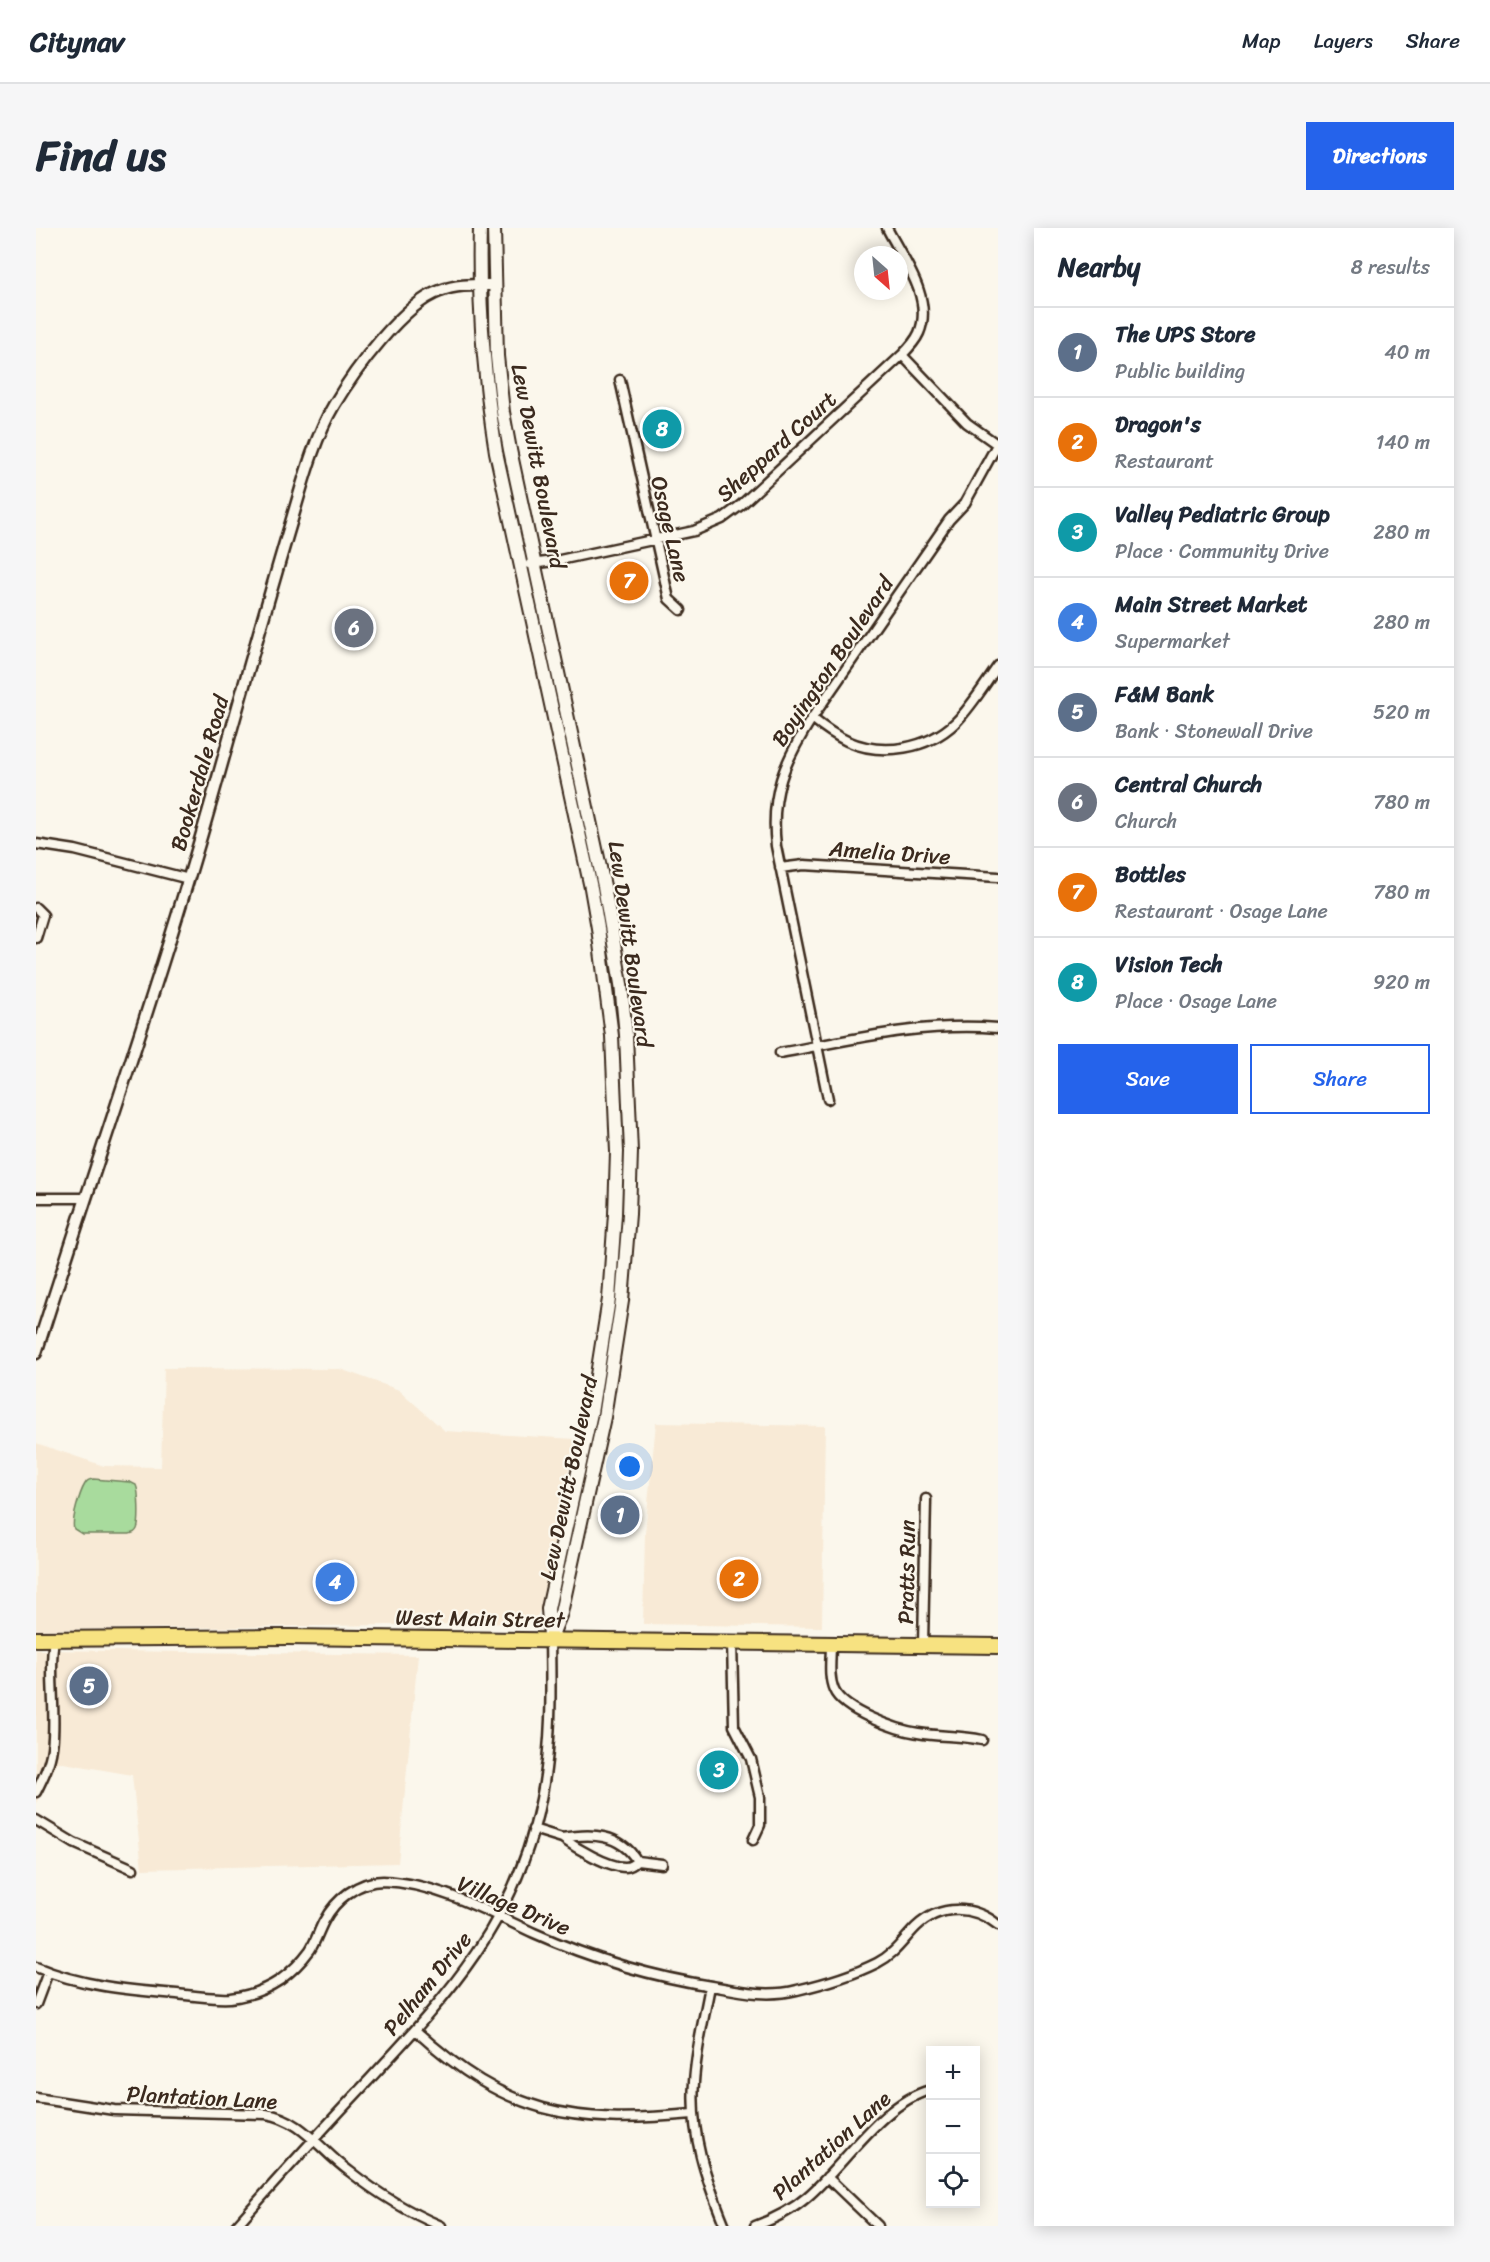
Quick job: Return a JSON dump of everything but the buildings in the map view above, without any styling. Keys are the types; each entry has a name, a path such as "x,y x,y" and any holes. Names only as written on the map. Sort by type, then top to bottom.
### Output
{"main road":[{"name":"Lew Dewitt Boulevard","path":"480,228 483,357 490,414 520,567 571,794 598,928 612,1036 617,1152 609,1299 591,1413 548,1609 550,1640"},
{"name":"Lew Dewitt Boulevard","path":"494,228 496,356 503,412 612,926 626,1035 631,1152 622,1301 604,1417 561,1613 550,1640"},
{"name":"West Main Street","path":"36,1639 196,1637 998,1646"}],"street":[{"name":"Sheppard Court","path":"520,567 703,529 734,511 902,356 919,334 922,307 918,288 887,228"},
{"name":"Bookerdale Road","path":"36,1353 189,879 262,620 328,415 339,396 381,341 413,306 447,288 494,285"},
{"path":"902,356 967,423 998,444"},
{"name":"Osage Lane","path":"620,380 669,599 681,610"},
{"name":"Boyington Boulevard","path":"828,1098 780,868 774,816 778,785 792,750 812,718 949,520 965,503 998,444"},
{"path":"812,718 837,736 862,746 894,749 915,745 935,737 956,722 998,666"},
{"path":"36,844 75,850 189,879"},
{"name":"Amelia Drive","path":"780,868 804,865 998,877"},
{"path":"36,908 43,915 36,938"},
{"path":"598,928 612,926"},
{"path":"780,1053 914,1028 956,1026 998,1028"},
{"path":"36,1198 85,1198"},
{"name":"Pratts Run","path":"923,1645 926,1499"},
{"path":"36,1792 48,1765 52,1749 54,1730 51,1665 54,1639"},
{"name":"Pelham Drive","path":"236,2226 415,2030 463,1974 500,1916 519,1873 544,1786 549,1742 550,1640"},
{"path":"732,1642 734,1726 751,1760 760,1797 760,1825 753,1840"},
{"path":"831,1644 833,1687 838,1697 846,1705 901,1729 932,1735 961,1735 982,1740"},
{"path":"36,1820 74,1843 133,1869"},
{"path":"533,1829 562,1838 585,1853 622,1867 630,1866 638,1861 662,1864"},
{"path":"562,1838 589,1834 601,1835 630,1850 638,1861"},
{"name":"Village Drive","path":"36,1967 95,1985 122,1989 218,1998 243,1996 267,1987 293,1969 310,1950 330,1911 345,1895 364,1885 382,1881 426,1889 462,1900 560,1944 602,1960 639,1971 752,1993 782,1993 878,1963 896,1952 925,1920 942,1912 962,1909 974,1911 983,1914 998,1925"},
{"path":"36,2004 48,1972"},
{"path":"710,1986 695,2072 693,2114 703,2170 725,2226"},
{"path":"415,2030 453,2064 476,2079 516,2099 551,2111 605,2119 693,2114"},
{"name":"Plantation Lane","path":"755,2226 795,2207 892,2112 915,2096 926,2092"},
{"name":"Plantation Lane","path":"36,2098 114,2110 270,2115 291,2121 347,2170 374,2189 402,2207 441,2226"},
{"path":"827,2177 878,2226"}],"shaded area":[{"path":"164,1368 340,1369 399,1390 445,1431 575,1439 540,1611 533,1623 36,1630 36,1443 104,1466 161,1467"},
{"path":"656,1423 825,1426 822,1627 643,1624 645,1533"},
{"path":"36,1650 418,1655 398,1863 142,1869 132,1775 58,1762 36,1803"}],"green space":[{"path":"93,1479 130,1482 136,1485 139,1514 135,1532 82,1534 74,1529 75,1513 81,1493 87,1482"}],"place":[{"name":"Vision Tech","path":"662,429"},
{"name":"Bottles","path":"629,581"},
{"name":"Central Church","path":"354,628"},
{"name":"The UPS Store","path":"620,1515"},
{"name":"Dragon's","path":"739,1579"},
{"name":"Main Street Market","path":"335,1582"},
{"name":"F&M Bank","path":"89,1686"},
{"name":"Valley Pediatric Group","path":"719,1770"}]}
